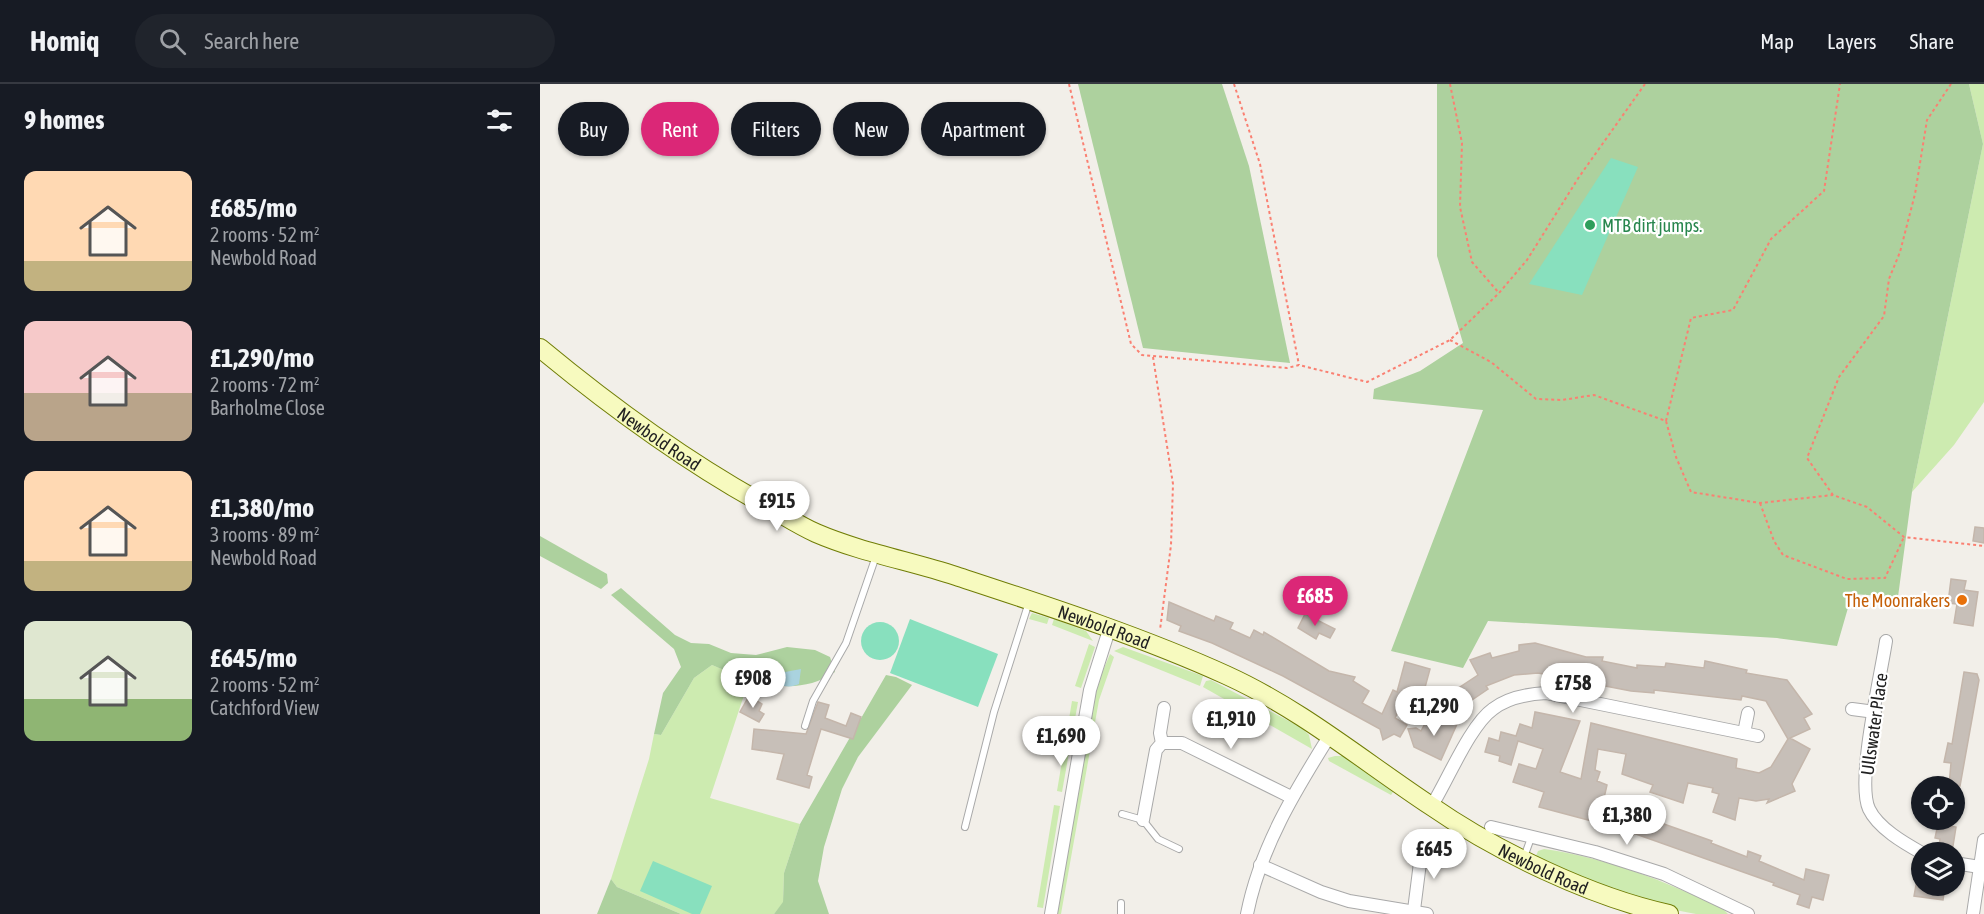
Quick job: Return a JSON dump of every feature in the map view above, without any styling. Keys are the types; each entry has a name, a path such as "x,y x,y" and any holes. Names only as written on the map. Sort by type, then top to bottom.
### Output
{"main road":[{"name":"Newbold Road","path":"540,348 627,416 725,483 816,533 1029,601 1226,675 1274,699 1330,735 1431,807 1524,858 1619,900 1669,914"}],"street":[{"path":"1051,914 1090,690 1109,630"},
{"name":"Ullswater Place","path":"1886,641 1866,773 1865,796 1869,810 1911,847"},
{"path":"1431,807 1478,725 1492,709 1511,699 1534,693 1546,693 1758,736"},
{"path":"1162,743 1160,733 1164,708"},
{"path":"1852,709 1875,712"},
{"path":"1744,733 1748,713"},
{"path":"1247,914 1260,865 1291,797 1330,735"},
{"path":"1143,820 1156,750 1162,743 1182,743 1291,797"},
{"name":"Newbold Road","path":"1491,827 1595,852 1664,874 1743,913"},
{"path":"1973,914 1984,840"},
{"path":"1414,910 1422,847"},
{"path":"1260,865 1321,892 1349,901 1414,910 1427,914"},
{"path":"1965,865 1980,867"}],"lane":[{"path":"805,726 813,701 846,643 877,553"},
{"path":"965,827 994,712 1029,601"},
{"path":"1122,814 1143,820 1158,838 1179,849"},
{"path":"1524,858 1531,838"},
{"path":"1121,903 1121,914"}],"path":[{"path":"1069,84 1131,344 1142,355 1154,357 1287,368 1299,365 1367,382 1450,340 1499,293 1527,260 1579,177 1645,84"},
{"path":"1234,84 1260,164 1299,365"},
{"path":"1450,84 1462,143 1460,207 1472,262 1499,293"},
{"path":"1840,84 1824,191 1772,239 1733,309 1690,318 1666,421 1676,457 1691,492 1760,503 1833,495 1867,507 1904,537 1984,546"},
{"path":"1833,495 1807,458 1839,378 1884,316 1889,279 1900,252 1915,194 1927,120 1951,84"},
{"path":"1450,340 1491,362 1536,399 1562,400 1594,395 1666,421"},
{"path":"1154,357 1173,484 1171,545 1156,648"},
{"path":"1760,503 1774,541 1783,555 1847,579 1885,578 1904,537"}],"green space":[{"path":"1078,84 1222,84 1249,166 1290,363 1143,348"},
{"path":"1437,84 1969,84 1983,144 1912,492 1898,597 1852,594 1837,646 1777,638 1488,621 1463,668 1391,651 1483,410 1373,399 1374,389 1420,371 1463,343 1437,256"},
{"path":"1969,84 1984,84 1984,402 1954,445 1912,492 1983,144"},
{"name":"MTB dirt jumps.","path":"1611,158 1638,167 1582,295 1529,284"},
{"path":"540,536 607,574 608,583 601,589 540,556"},
{"path":"621,588 675,635 691,643 709,644 731,653 756,655 787,647 815,650 830,657 835,672 805,685 789,686 758,682 712,665 694,678 661,735 654,734 663,693 681,667 674,649 611,595"},
{"path":"1032,613 1049,618 1047,624 1029,619"},
{"path":"910,619 998,654 978,707 890,673"},
{"path":"1054,619 1086,631 1093,641 1052,625"},
{"path":"880,622 894,627 899,641 894,655 880,660 866,655 861,641 866,627"},
{"path":"1089,644 1095,647 1081,688 1075,686"},
{"path":"1123,647 1203,676 1200,686 1114,651"},
{"path":"1110,654 1114,657 1099,700 1061,914 1055,914 1096,687"},
{"path":"712,665 749,680 710,798 800,824 784,873 783,903 774,914 681,914 617,887 611,879 649,759 654,734 661,735 694,678"},
{"path":"886,675 912,685 858,757 842,789 824,847 818,881 829,914 774,914 783,902 784,873 800,824"},
{"path":"1211,680 1302,728 1309,735 1312,749 1203,687 1206,681"},
{"path":"1072,701 1078,702 1062,792 1057,791"},
{"path":"1344,756 1393,792 1391,795 1329,761 1328,758"},
{"path":"1054,805 1060,806 1043,908 1037,907"},
{"path":"1544,849 1591,858 1635,872 1700,898 1722,908 1728,914 1696,914 1613,891 1536,856 1538,851"},
{"path":"653,861 712,886 700,914 692,914 640,891"},
{"path":"611,879 617,887 681,914 597,914"}],"water":[{"path":"801,669 799,684 795,686 781,685 764,676"}],"building":[{"path":"1975,527 1984,528 1984,543 1973,541"},
{"name":"The Moonrakers","path":"1951,579 1966,581 1964,590 1978,592 1973,626 1954,623 1957,604 1948,603"},
{"path":"1169,602 1214,621 1216,616 1233,623 1230,629 1250,638 1254,630 1263,635 1264,632 1329,671 1355,677 1353,681 1369,691 1362,703 1382,714 1393,690 1397,692 1405,662 1430,669 1424,691 1411,687 1395,718 1407,725 1400,737 1394,734 1383,740 1380,729 1283,676 1212,643 1179,631 1181,626 1167,620"},
{"path":"1305,614 1335,629 1330,638 1319,633 1316,639 1298,628"},
{"path":"1535,643 1586,657 1603,657 1602,661 1637,668 1637,665 1665,667 1666,663 1704,668 1705,661 1747,670 1746,673 1787,680 1812,714 1804,718 1810,729 1790,738 1810,749 1792,784 1795,791 1767,803 1769,799 1756,801 1739,798 1735,820 1713,812 1719,794 1712,792 1713,788 1688,783 1683,803 1650,792 1653,785 1622,774 1626,754 1598,749 1595,770 1600,772 1597,781 1607,785 1604,798 1612,803 1645,815 1646,812 1663,818 1661,823 1712,841 1711,843 1747,857 1748,851 1761,856 1759,861 1804,880 1806,869 1829,875 1823,900 1812,897 1809,908 1797,904 1800,895 1773,885 1774,883 1633,833 1633,835 1539,807 1544,792 1513,782 1519,764 1536,769 1543,749 1518,741 1511,765 1499,761 1500,756 1485,752 1489,738 1499,741 1501,732 1516,736 1520,724 1532,728 1535,712 1580,721 1560,772 1581,779 1591,723 1737,759 1736,768 1759,773 1771,767 1788,739 1766,701 1742,696 1741,700 1654,690 1654,693 1631,691 1538,673 1514,675 1486,686 1488,689 1469,702 1460,687 1478,675 1470,660 1490,653 1492,658 1519,651 1519,645"},
{"path":"1964,672 1977,674 1979,680 1962,776 1950,776 1951,763 1944,762 1948,743 1952,744"},
{"path":"749,696 762,704 759,711 764,714 759,722 740,712"},
{"path":"818,702 829,705 825,718 846,726 851,713 861,717 853,739 821,729 807,775 812,777 809,788 777,779 784,754 752,749 754,729 806,734"},
{"path":"1429,716 1445,724 1448,718 1458,722 1441,760 1414,747 1408,729 1416,728 1421,731"},
{"path":"1937,830 1956,830 1954,842 1940,842 1940,839 1935,838"},
{"path":"1914,896 1944,896 1943,900"}],"place":[{"name":"MTB dirt jumps.","path":"1590,225"},
{"name":"The Moonrakers","path":"1962,600"}]}
